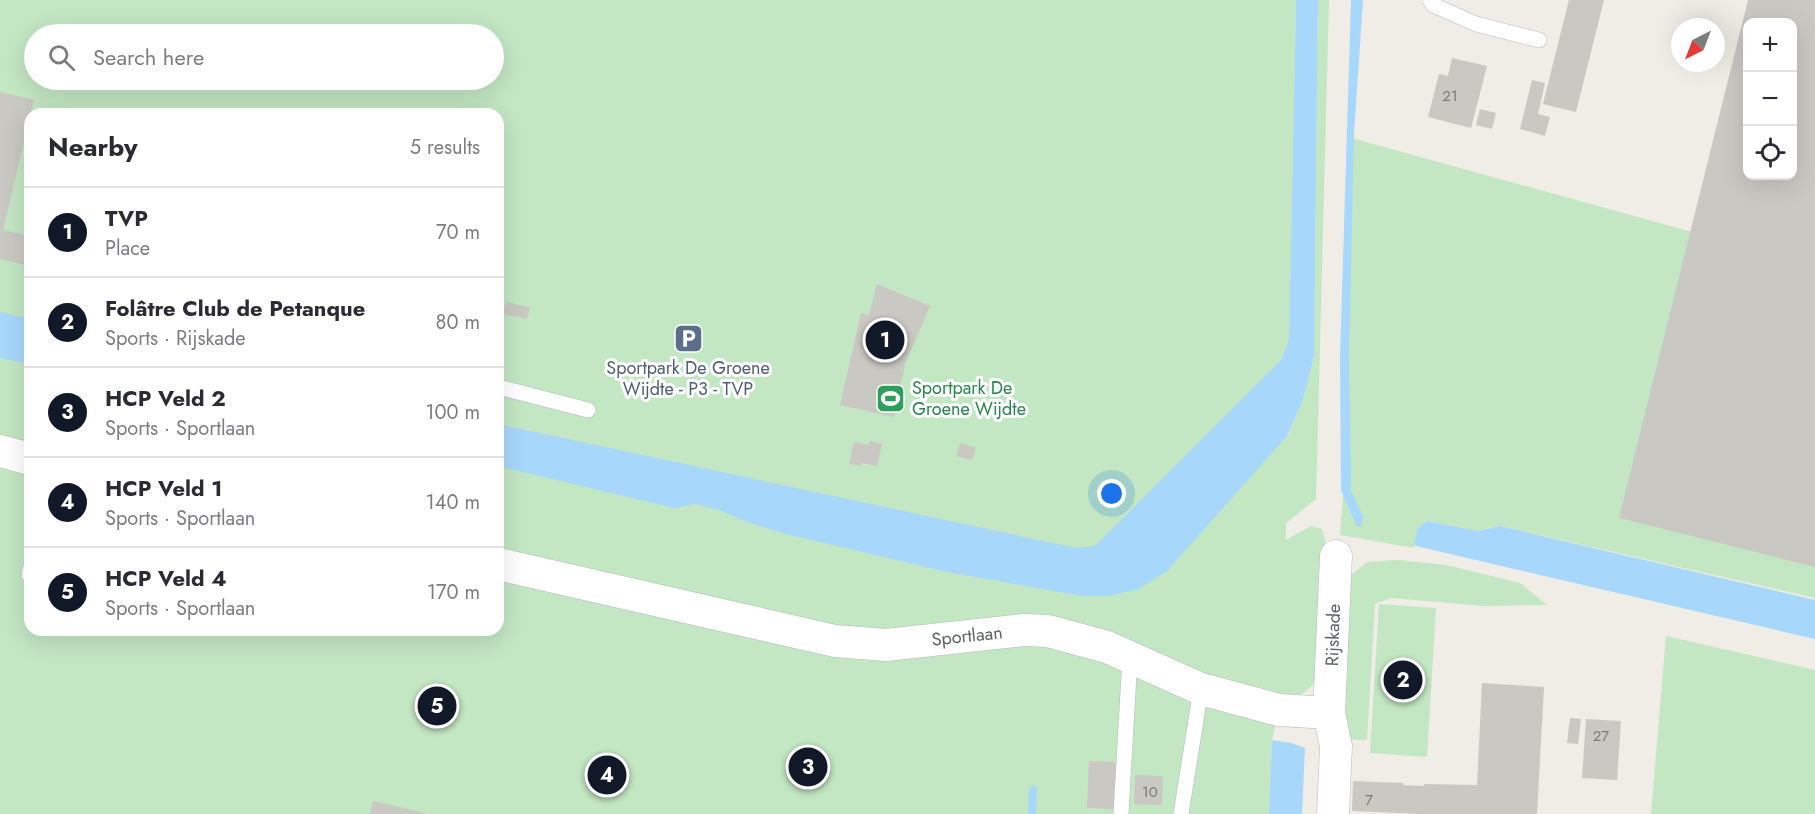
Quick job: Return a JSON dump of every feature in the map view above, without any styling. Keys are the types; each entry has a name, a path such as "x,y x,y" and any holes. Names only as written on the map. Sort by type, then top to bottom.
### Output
{"street":[{"path":"0,451 24,457"},
{"name":"Rijskade","path":"1329,713 1336,556"},
{"name":"Sportlaan","path":"504,565 835,641 886,645 1024,630 1048,631 1107,647 1201,689 1279,710 1329,713"},
{"path":"1329,713 1336,746 1333,814"}],"lane":[{"path":"1430,0 1433,5 1476,24 1539,40"},
{"path":"504,389 588,410"},
{"path":"1121,813 1130,657"},
{"path":"1181,814 1201,689"}],"green space":[{"name":"Sportpark De Groene Wijdte","path":"0,0 1296,0 1289,340 1281,360 1288,435 1303,400 1314,357 1318,0 1329,0 1316,499 1286,523 1286,540 1311,526 1322,529 1326,544 1327,582 1316,681 1300,694 1281,699 1272,740 1269,814 0,814"},
{"path":"1348,137 1815,266 1815,598 1500,526 1478,531 1427,521 1418,528 1414,548 1340,535 1343,496"},
{"path":"1398,560 1446,565 1520,583 1547,605 1484,606 1391,598 1375,604 1367,740 1345,739 1342,665 1349,577 1367,562"},
{"path":"1379,604 1436,608 1427,757 1370,753"},
{"path":"1666,636 1815,670 1815,814 1651,814"}],"water":[{"path":"1296,0 1318,0 1314,357 1303,400 1287,436 1167,571 1138,589 1109,596 1083,596 947,572 786,534 696,504 674,508 504,467 504,425 1076,548 1095,546 1281,360 1289,340"},
{"path":"1351,0 1363,0 1354,133 1349,356 1351,491 1363,516 1361,527 1357,526 1341,491 1340,357"},
{"path":"0,312 24,318 24,363 0,358"},
{"path":"1427,521 1478,531 1500,526 1815,600 1815,639 1416,546 1414,544 1418,528"},
{"path":"1272,740 1305,748 1302,814 1269,814"}],"building":[{"path":"1569,0 1604,0 1576,112 1543,104"},
{"path":"1748,0 1815,0 1815,567 1619,518 1743,20 1743,180 1797,180 1797,18 1744,18"},
{"path":"1452,58 1487,66 1471,128 1428,117 1439,74 1448,76"},
{"path":"1532,80 1545,83 1538,114 1550,117 1545,136 1520,129"},
{"path":"0,92 34,100 32,108 24,108 24,142 3,230 24,235 24,265 0,259"},
{"path":"1480,109 1496,113 1492,129 1476,125"},
{"path":"877,284 930,306 905,364 894,417 840,405 861,313 869,315"},
{"path":"506,302 530,307 527,319 504,314"},
{"path":"870,441 882,444 877,466 861,463 860,466 849,464 854,442 869,445"},
{"path":"960,443 976,448 972,460 956,456"},
{"path":"1482,683 1544,687 1537,814 1422,814 1352,811 1353,781 1424,786 1424,784 1477,785"},
{"path":"1570,718 1581,719 1578,744 1567,743"},
{"path":"1586,719 1621,721 1617,780 1582,778"},
{"path":"1089,761 1116,762 1114,809 1087,808"},
{"path":"1135,775 1163,776 1162,805 1134,804"},
{"path":"373,801 425,813 425,814 370,814"}],"waterway":[{"path":"1032,814 1033,790"}],"place":[{"name":"Sportpark De Groene Wijdte - P3 - TVP","path":"688,339"},
{"name":"TVP","path":"885,340"},
{"name":"Sportpark De Groene Wijdte","path":"891,398"},
{"name":"Folâtre Club de Petanque","path":"1403,680"},
{"name":"HCP Veld 4","path":"437,706"},
{"name":"HCP Veld 2","path":"808,767"},
{"name":"HCP Veld 1","path":"607,775"}]}
